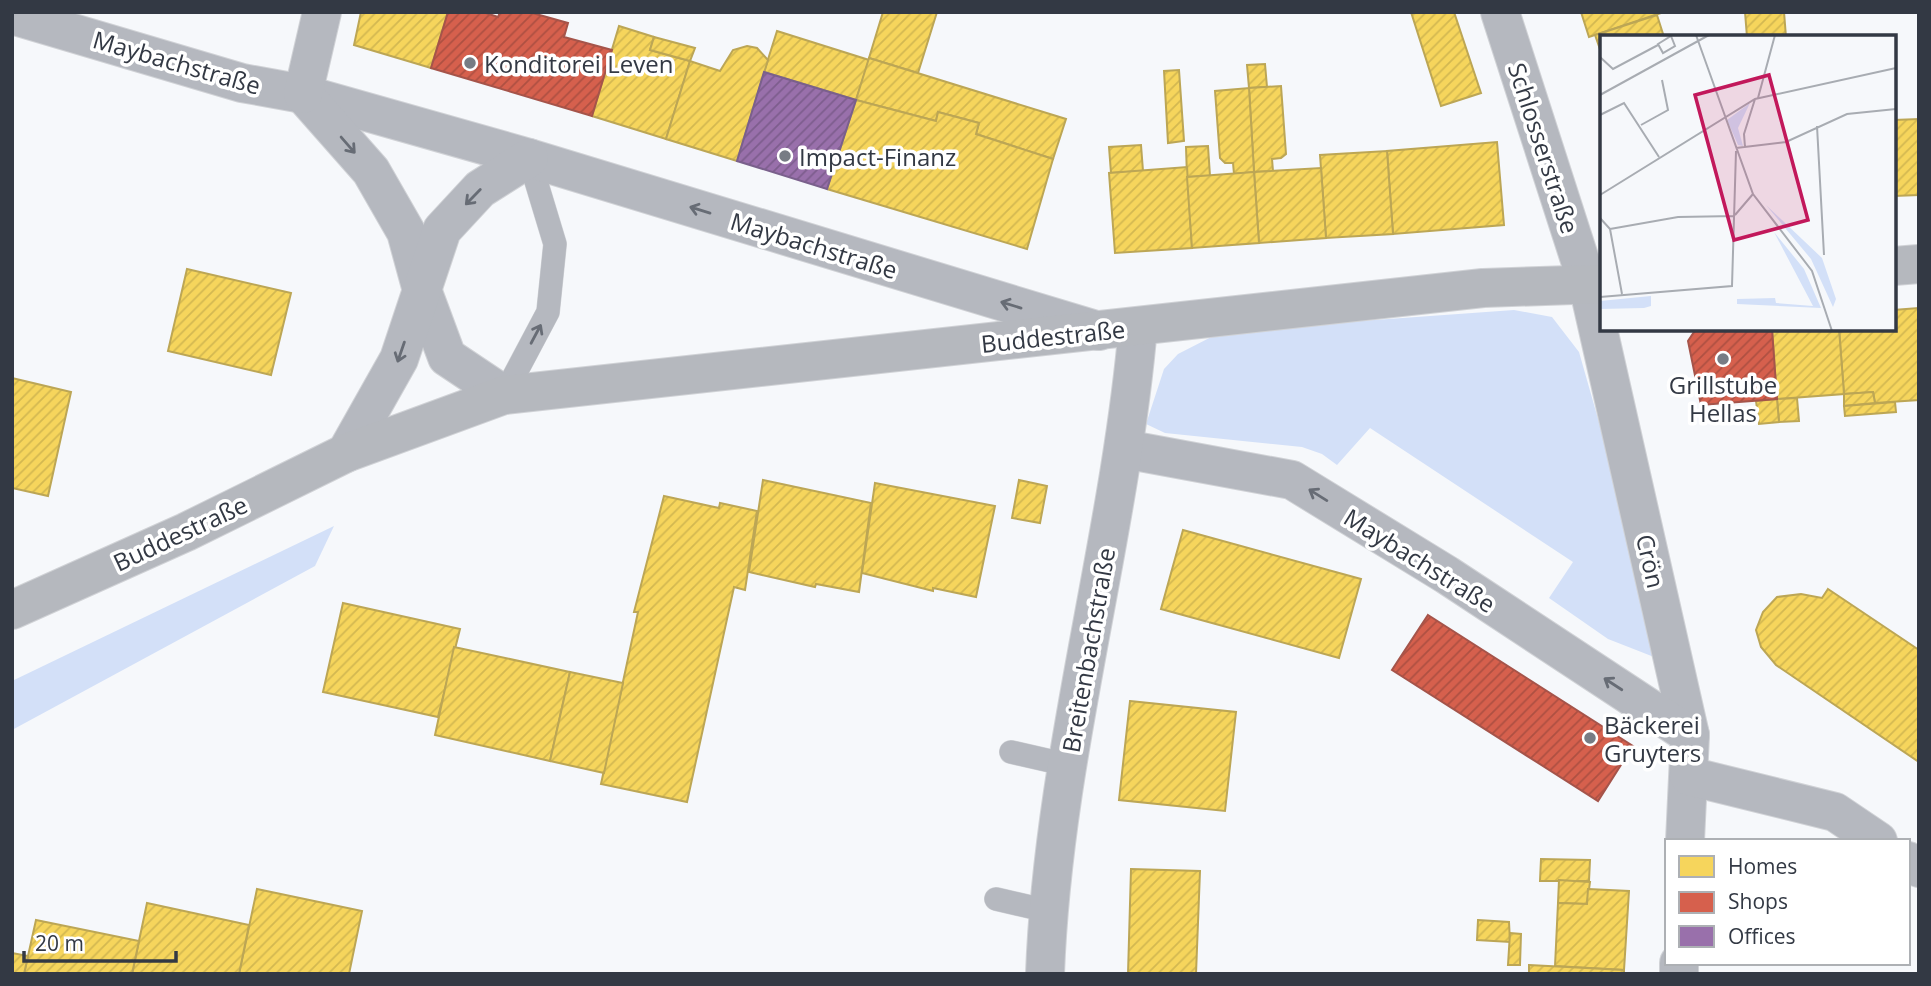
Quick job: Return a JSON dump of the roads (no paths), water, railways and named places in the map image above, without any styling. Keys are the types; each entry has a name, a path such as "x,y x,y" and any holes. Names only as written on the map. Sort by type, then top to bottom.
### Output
{"main road":[{"path":"1896,266 1919,264"},
{"name":"Buddestraße","path":"12,610 186,532 346,453 504,395 1483,288 1595,284"}],"street":[{"path":"322,12 303,94 371,171 406,232 421,287 447,358 504,395"},
{"name":"Schlosserstraße","path":"1500,12 1595,284"},
{"name":"Maybachstraße","path":"12,15 242,83 303,94 528,158 1100,331"},
{"path":"346,453 399,359 442,230 480,189 528,158"},
{"name":"Crön","path":"1595,284 1600,308"},
{"name":"Breitenbachstraße","path":"1045,974 1048,911 1068,765 1124,449 1138,327"},
{"name":"Crön","path":"1605,331 1690,735 1685,839"},
{"name":"Maybachstraße","path":"1124,449 1292,480 1447,575 1690,735"},
{"path":"1689,776 1835,812 1875,839"}],"lane":[{"path":"504,395 548,313 555,243 528,158"},
{"path":"1011,752 1068,765"},
{"path":"996,899 1048,911"}],"place":[{"name":"Konditorei Leven","path":"470,63"},
{"name":"Impact-Finanz","path":"785,156"},
{"name":"Grillstube Hellas","path":"1723,359"},
{"name":"Bäckerei Gruyters","path":"1590,738"}]}
